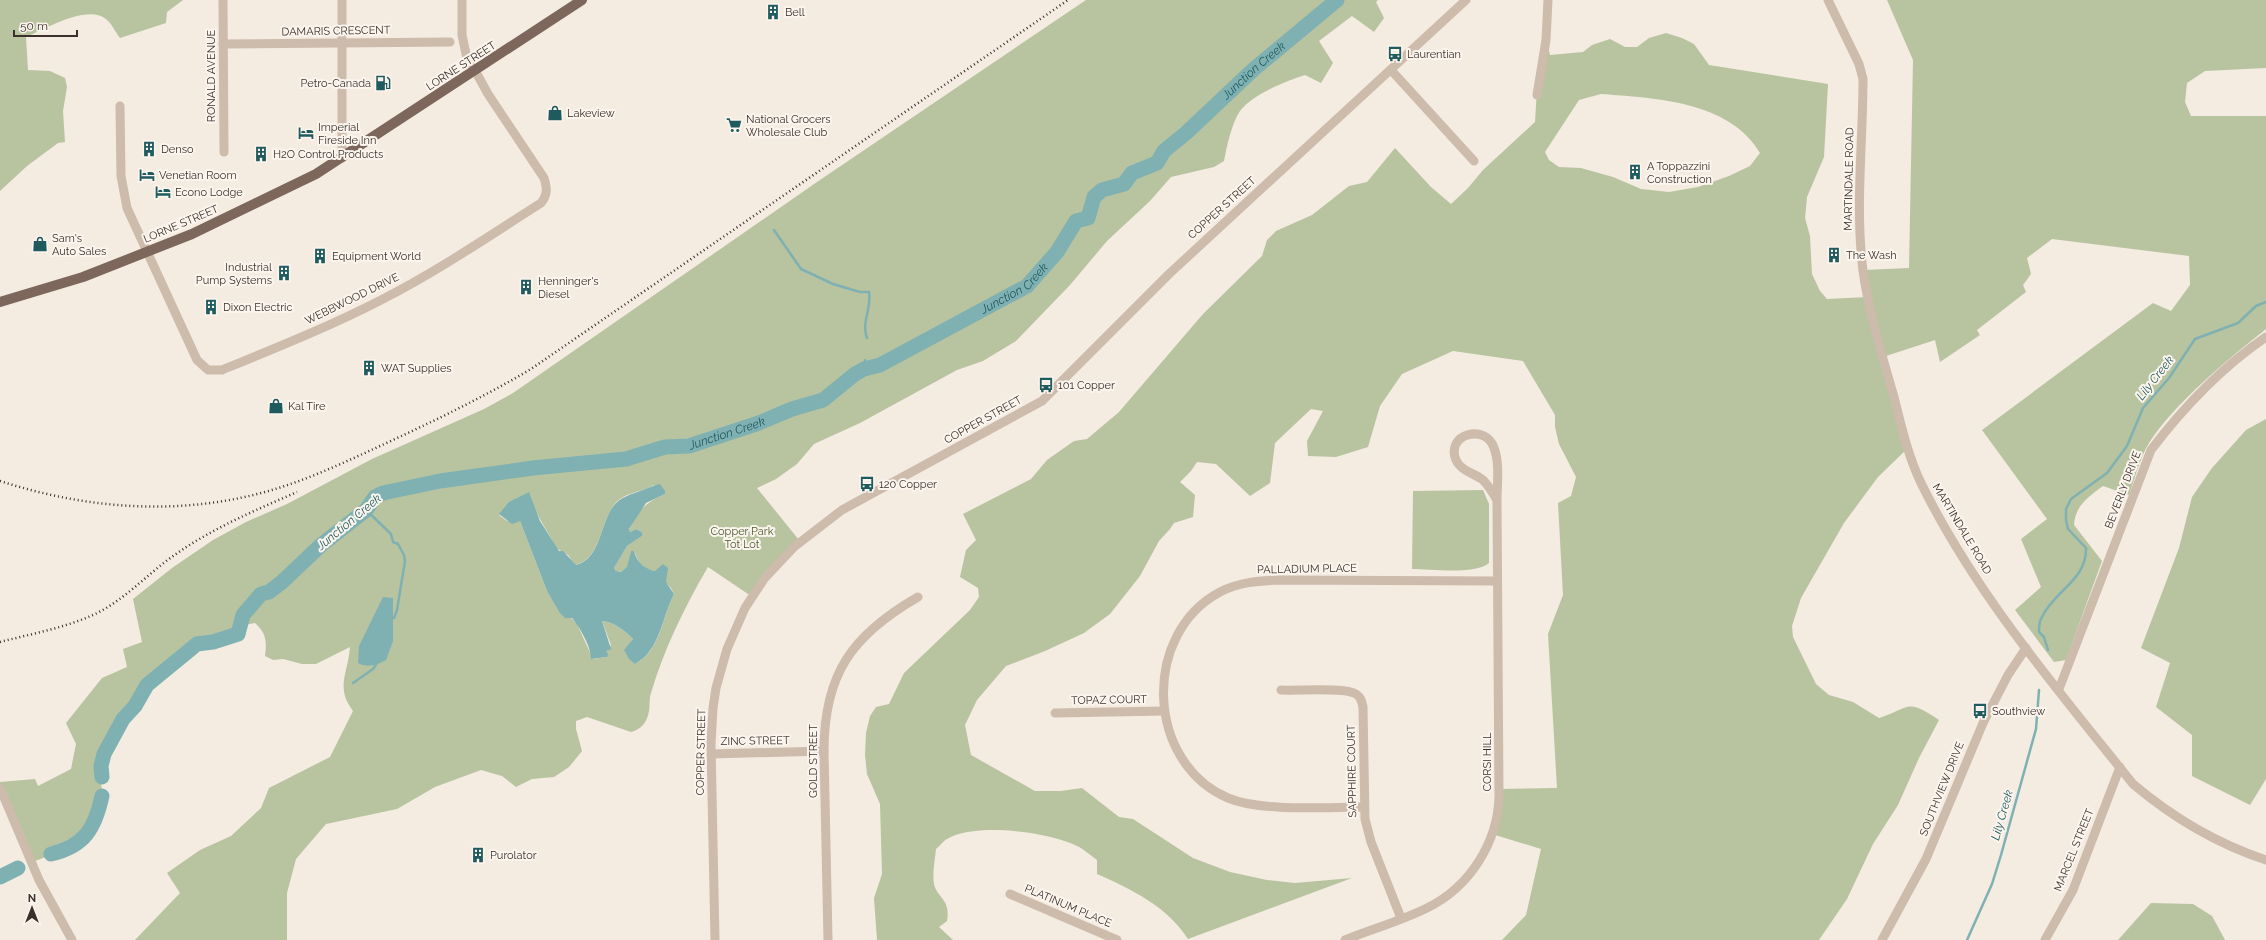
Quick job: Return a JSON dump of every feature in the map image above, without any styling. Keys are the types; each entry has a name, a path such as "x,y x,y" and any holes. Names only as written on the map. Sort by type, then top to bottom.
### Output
{"main road":[{"name":"LORNE STREET","path":"0,302 80,278 147,252 228,217 316,174 582,0"}],"street":[{"name":"RONALD AVENUE","path":"223,0 224,152"},
{"path":"342,0 342,158"},
{"path":"462,0 463,40 466,54 476,70"},
{"name":"COPPER STREET","path":"715,940 711,754 716,688 727,648 745,608 764,579 778,563 809,534 842,510 1042,401 1169,274 1466,0"},
{"path":"1537,94 1546,40 1548,0"},
{"name":"MARTINDALE ROAD","path":"1828,0 1859,64 1863,79 1859,218 1863,270 1870,308 1901,424 1920,481 1940,519 1990,599 2026,648 2133,784 2160,806 2237,851 2266,860"},
{"name":"DAMARIS CRESCENT","path":"223,44 450,42"},
{"name":"WEBBWOOD DRIVE","path":"147,252 197,360 208,370 213,371 222,370 327,327 441,267 541,203 547,192 544,178 488,94 476,70"},
{"path":"1391,70 1474,161"},
{"path":"120,106 121,176 123,193 127,208 147,252"},
{"name":"BEVERLY DRIVE","path":"2059,689 2151,450 2171,424 2195,399 2249,348 2266,337"},
{"name":"CORSI HILL","path":"1345,940 1435,904 1460,884 1482,857 1495,826 1499,796 1497,500 1494,446 1489,440 1478,433 1464,435 1456,445 1455,458 1461,467 1487,484 1497,500"},
{"name":"PALLADIUM PLACE","path":"1364,807 1255,806 1229,799 1203,784 1187,768 1172,743 1164,711 1166,666 1172,646 1183,626 1201,605 1220,592 1244,582 1279,580 1498,581"},
{"name":"GOLD STREET","path":"828,940 824,752 824,729 827,704 835,680 844,662 855,646 870,629 918,597"},
{"name":"SOUTHVIEW DRIVE","path":"1882,940 1926,859 1983,723 2008,675 2026,648"},
{"name":"SAPPHIRE COURT","path":"1281,690 1343,691 1356,694 1362,699 1364,807 1371,842 1401,918"},
{"name":"TOPAZ COURT","path":"1055,713 1164,711"},
{"name":"ZINC STREET","path":"711,754 824,752"},
{"name":"MARCEL STREET","path":"2045,940 2073,890 2120,767"},
{"path":"0,788 34,870 49,901 72,940"},
{"name":"PLATINUM PLACE","path":"1010,894 1117,940"}],"green space":[{"path":"0,0 183,0 167,12 166,23 120,38 107,20 99,16 89,14 67,19 26,37 28,70 50,71 65,78 67,87 63,111 65,142 58,143 27,166 0,191"},
{"name":"Copper Park Tot Lot","path":"1086,0 1378,0 1376,2 1384,18 1374,32 1352,16 1319,41 1333,63 1321,83 1305,75 1270,89 1246,105 1240,111 1234,123 1224,161 1214,167 1171,177 1150,201 1107,241 1070,285 1016,341 983,361 957,370 860,423 814,444 797,464 776,479 757,488 799,540 751,596 708,567 683,612 662,660 650,695 647,718 638,729 631,732 587,717 576,721 576,729 582,751 569,767 554,777 532,779 516,787 502,776 481,770 435,787 397,809 326,824 296,859 287,893 287,940 135,940 180,893 167,873 200,850 231,836 261,808 269,788 330,757 353,711 345,695 344,687 350,647 316,664 302,664 283,659 273,660 265,656 266,646 264,634 255,623 239,626 237,633 213,641 197,643 147,685 135,705 123,718 103,753 100,766 102,795 92,827 77,842 65,850 32,862 0,786 0,782 35,779 38,786 71,769 76,744 66,723 102,678 127,667 123,649 142,642 133,599 172,568 213,540 246,522 287,504 372,459 484,409 513,393 817,182","holes":["654,485 665,494 647,504 639,512 629,530 630,532 636,529 642,532 642,536 627,546 614,568 616,571 621,572 628,567 631,551 634,551 640,564 647,569 655,571 671,588 674,594 655,643 650,651 635,664 628,647 633,639 619,627 606,621 602,621 611,645 606,651 607,657 593,659 577,624 552,599 547,591 520,521 507,521 499,515 527,493 530,495 535,509 556,548 568,555 575,565 583,562 595,549 608,515 616,503 621,499"]},
{"path":"1887,0 2266,0 2266,68 2205,71 2187,83 2185,102 2191,116 2266,116 2266,329 2203,382 2187,397 2160,428 2149,443 2143,455 2129,495 2103,486 2083,502 2077,512 2074,525 2102,561 2066,660 2054,662 2015,610 2041,587 2021,539 2047,519 1982,430 2153,303 2171,311 2190,285 2189,256 2052,239 2027,258 2031,274 2023,285 2026,292 1977,330 1980,335 1940,362 1935,340 1883,357 1909,447 1878,477 1844,523 1801,598 1792,626 1793,637 1816,684 1829,695 1853,702 1879,718 1904,708 1914,707 1939,720 1919,758 1898,805 1873,844 1847,899 1819,940 1502,940 1526,915 1541,849 1492,834 1498,789 1557,788 1548,634 1563,595 1558,503 1571,496 1576,477 1559,444 1555,427 1555,415 1523,361 1453,351 1402,374 1380,406 1368,447 1336,457 1308,456 1307,441 1323,411 1311,409 1275,443 1270,483 1250,496 1216,464 1197,462 1191,471 1180,482 1195,495 1193,517 1174,523 1159,541 1140,576 1110,614 1084,633 1045,651 1006,666 977,700 965,725 971,755 1035,791 1061,791 1082,788 1119,817 1133,819 1193,858 1230,872 1267,880 1295,883 1352,878 1188,939 1170,917 1148,900 1097,874 1097,860 1080,847 1065,841 1031,833 993,830 976,831 960,834 947,839 936,849 933,880 938,893 945,903 948,914 947,921 939,927 953,940 877,940 874,898 882,874 880,804 867,774 865,755 866,733 870,716 876,707 889,704 904,673 970,610 979,597 978,588 960,577 966,550 976,540 963,514 1031,479 1047,460 1074,441 1087,439 1119,412 1203,314 1262,256 1267,240 1276,231 1312,215 1349,186 1367,182 1395,148 1431,187 1451,204 1468,188 1483,170 1535,122 1537,88 1546,40 1550,55 1583,52 1592,45 1610,39 1625,47 1637,47 1649,38 1666,33 1694,44 1709,65 1828,84 1824,157 1807,197 1805,218 1810,236 1812,274 1820,291 1827,299 1868,297 1864,270 1909,268 1913,60","holes":["1601,94 1667,101 1710,113 1730,122 1747,136 1760,153 1750,166 1729,176 1698,187 1669,192 1641,189 1613,177 1581,168 1559,167 1549,160 1545,152 1579,100"]},
{"path":"2266,419 2266,779 2250,805 2192,776 2192,735 2156,707 2170,663 2141,648 2179,548 2192,497 2212,468 2246,430"},
{"path":"1483,490 1489,504 1489,563 1482,567 1463,570 1412,569 1413,491"},
{"path":"2151,903 2193,904 2212,916 2225,940 2118,940"}],"water":[{"path":"660,484 665,491 665,494 646,503 629,529 630,532 636,529 642,532 642,536 627,546 614,568 616,571 621,572 627,567 631,551 634,551 639,562 648,569 655,571 663,564 668,568 666,582 674,594 659,633 650,651 635,664 629,659 624,650 633,639 619,627 606,621 602,621 611,649 606,651 608,654 607,657 591,659 591,654 587,643 578,627 572,618 565,618 560,613 547,591 520,521 512,524 499,514 509,502 529,492 540,521 559,551 563,551 576,565 584,562 595,549 608,515 618,501 626,496"},
{"path":"383,597 393,598 393,641 386,660 372,665 362,665 358,663 359,646"}],"waterway":[{"name":"Junction Creek","path":"102,777 101,766 104,754 123,719 135,706 147,685 197,644 213,642 238,634 243,615 261,594 269,592 282,582 321,545 366,510 375,497 383,493 440,481 533,468 626,459 665,447 689,446 759,423 792,409 823,400 855,374 864,369 880,365 1027,286 1057,252 1076,221 1088,218 1094,197 1102,190 1124,184 1132,173 1157,163 1164,151 1186,133 1254,69 1337,0"},
{"path":"774,230 801,269 833,284 860,292 869,292 870,298 865,327 867,338"},
{"name":"Lily Creek","path":"2048,650 2044,637 2039,632 2040,620 2047,608 2076,577 2085,559 2086,548 2068,529 2066,509 2071,499 2107,473 2127,446 2143,408 2169,378 2195,339 2238,323 2256,306 2266,302"},
{"path":"864,369 865,360"},
{"path":"366,510 391,534 393,542 398,544 404,555 405,561 397,610 394,618"},
{"path":"353,683 373,669 377,663"},
{"name":"Lily Creek","path":"1967,940 1992,884 2001,855 2036,729 2039,690"},
{"name":"Junction Creek","path":"51,854 63,851 80,841 87,834 96,817 102,796"},
{"name":"Junction Creek","path":"0,877 18,868"}],"railway":[{"path":"0,481 66,498 99,503 132,506 199,504 232,500 280,488 352,459 457,409 531,369 1068,0"},
{"path":"0,642 59,627 93,615 126,595 176,554 190,545 235,520 297,492"}],"place":[{"name":"Bell","path":"773,12"},
{"name":"Laurentian","path":"1395,54"},
{"name":"Petro-Canada","path":"383,83"},
{"name":"Lakeview","path":"555,113"},
{"name":"National Grocers Wholesale Club","path":"734,125"},
{"name":"Imperial Fireside Inn","path":"306,133"},
{"name":"Denso","path":"149,149"},
{"name":"H2O Control Products","path":"261,154"},
{"name":"A Toppazzini Construction","path":"1635,172"},
{"name":"Venetian Room","path":"147,175"},
{"name":"Econo Lodge","path":"163,192"},
{"name":"Sam's Auto Sales","path":"40,244"},
{"name":"The Wash","path":"1834,255"},
{"name":"Equipment World","path":"320,256"},
{"name":"Industrial Pump Systems","path":"284,273"},
{"name":"Henninger's Diesel","path":"526,287"},
{"name":"Dixon Electric","path":"211,307"},
{"name":"WAT Supplies","path":"369,368"},
{"name":"101 Copper","path":"1046,385"},
{"name":"Kal Tire","path":"276,406"},
{"name":"120 Copper","path":"867,484"},
{"name":"Southview","path":"1980,711"},
{"name":"Purolator","path":"478,855"}]}
